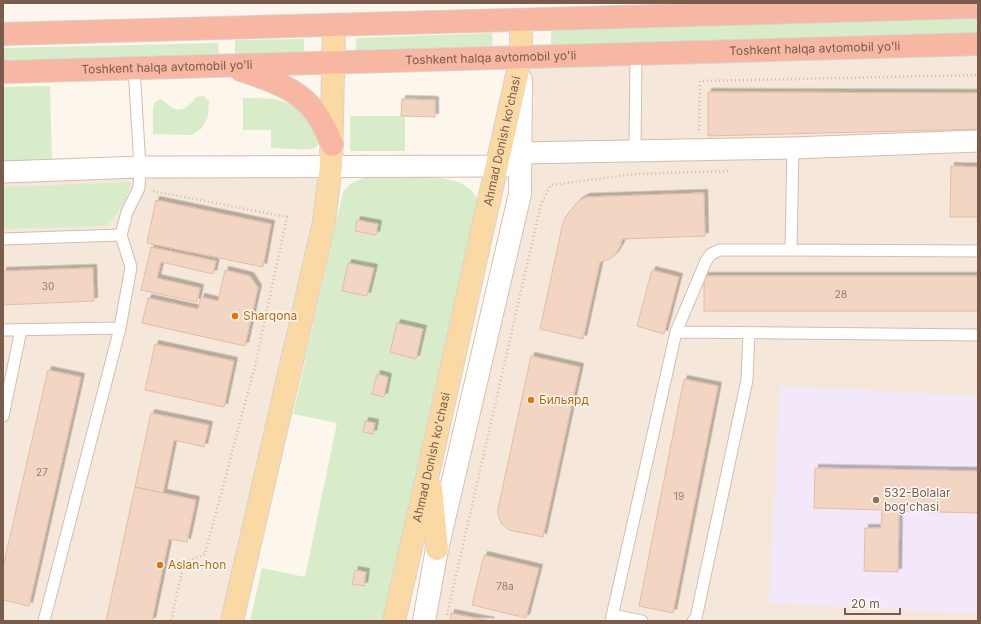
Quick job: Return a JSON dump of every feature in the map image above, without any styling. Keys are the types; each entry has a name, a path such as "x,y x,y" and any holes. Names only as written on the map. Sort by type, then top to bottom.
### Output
{"highway":[{"path":"3,34 978,7"},
{"name":"Toshkent halqa avtomobil yo'li","path":"3,72 978,44"},
{"path":"227,65 279,83 297,94 312,107 318,115 332,145"}],"main road":[{"path":"521,20 521,57"},
{"path":"232,621 324,222 331,166 334,25"},
{"name":"Ahmad Donish ko'chasi","path":"394,621 521,57"},
{"path":"429,468 437,549"}],"street":[{"name":"Ahmad Donish ko'chasi","path":"424,621 437,549 520,194 521,57"},
{"path":"3,172 140,167 497,166 520,160 635,150 793,148 978,141"}],"lane":[{"path":"635,150 636,54"},
{"path":"44,621 120,328 131,267 121,235 127,212 139,188 140,167 134,68"},
{"path":"791,250 793,148"},
{"path":"3,239 121,235"},
{"path":"642,621 612,618 676,332 706,261 711,254 720,250 978,251"},
{"path":"3,330 120,328"},
{"path":"3,416 21,330"},
{"path":"676,332 978,335"},
{"path":"693,621 696,618 747,380 749,333"}],"path":[{"path":"698,172 700,81 978,75"},
{"path":"446,621 537,220 541,204 551,185 635,174 738,170"},
{"path":"139,188 287,217 255,366 205,554 184,563 171,621"}],"shaded area":[{"path":"978,44 978,621 424,621 520,194 521,57"},
{"path":"331,166 232,621 3,621 3,172"},
{"name":"532-Bolalar bogʻchasi","path":"780,386 978,396 978,614 769,603"}],"green space":[{"path":"978,19 978,33 551,45 551,30"},
{"path":"492,33 493,47 356,52 356,38"},
{"path":"304,39 304,53 235,54 235,40"},
{"path":"218,43 219,55 3,60 3,48"},
{"path":"50,86 52,163 3,164 3,87"},
{"path":"203,96 209,101 208,117 202,128 192,135 153,134 153,108 155,102 160,99 174,109 178,110 188,106 196,97"},
{"path":"243,98 276,100 299,109 307,117 320,139 318,145 311,149 271,148 271,130 243,130"},
{"path":"350,116 405,116 405,151 350,151"},
{"path":"380,176 418,176 445,179 462,184 475,194 480,203 386,621 250,621 262,568 305,577 337,423 293,414 343,192 354,182 365,178"},
{"path":"131,182 122,207 105,226 3,229 3,187"}],"building":[{"path":"708,92 978,93 978,129 708,136"},
{"path":"402,99 435,100 435,117 401,116"},
{"path":"951,166 978,167 978,217 950,217"},
{"path":"704,193 705,236 622,239 621,245 615,255 610,259 600,262 583,339 540,329 562,227 565,218 579,201 586,197"},
{"path":"156,200 271,224 263,267 147,243"},
{"path":"357,220 378,224 376,235 355,231"},
{"path":"151,247 216,261 213,274 161,262 157,278 200,288 197,302 141,290"},
{"path":"348,263 374,268 367,296 342,291"},
{"path":"93,268 94,301 3,305 3,271"},
{"path":"225,270 250,276 258,288 245,346 142,323 148,298 198,309 201,297 218,301"},
{"path":"652,270 679,277 664,334 637,326"},
{"path":"704,276 978,276 978,311 704,311"},
{"path":"397,323 423,329 416,359 390,352"},
{"path":"155,344 234,361 224,407 145,390"},
{"path":"531,356 580,367 543,537 509,530 501,523 498,515 498,509"},
{"path":"48,370 81,377 29,606 3,600 3,567"},
{"path":"377,374 388,377 384,397 372,394"},
{"path":"684,379 718,386 673,613 639,606"},
{"path":"151,413 209,425 204,447 174,440 163,493 135,487"},
{"path":"365,421 375,423 373,434 363,432"},
{"path":"815,468 978,471 978,513 899,511 898,572 864,571 865,528 881,528 882,510 814,508"},
{"path":"135,487 196,500 187,542 169,539 152,621 106,621"},
{"path":"484,555 539,568 526,618 472,605"},
{"path":"355,570 366,572 364,586 352,584"},
{"path":"451,613 491,621 450,621"}],"place":[{"name":"Sharqona","path":"235,316"},
{"name":"Бильярд","path":"531,400"},
{"name":"532-Bolalar bogʻchasi","path":"876,500"},
{"name":"Aslan-hon","path":"160,565"}]}
